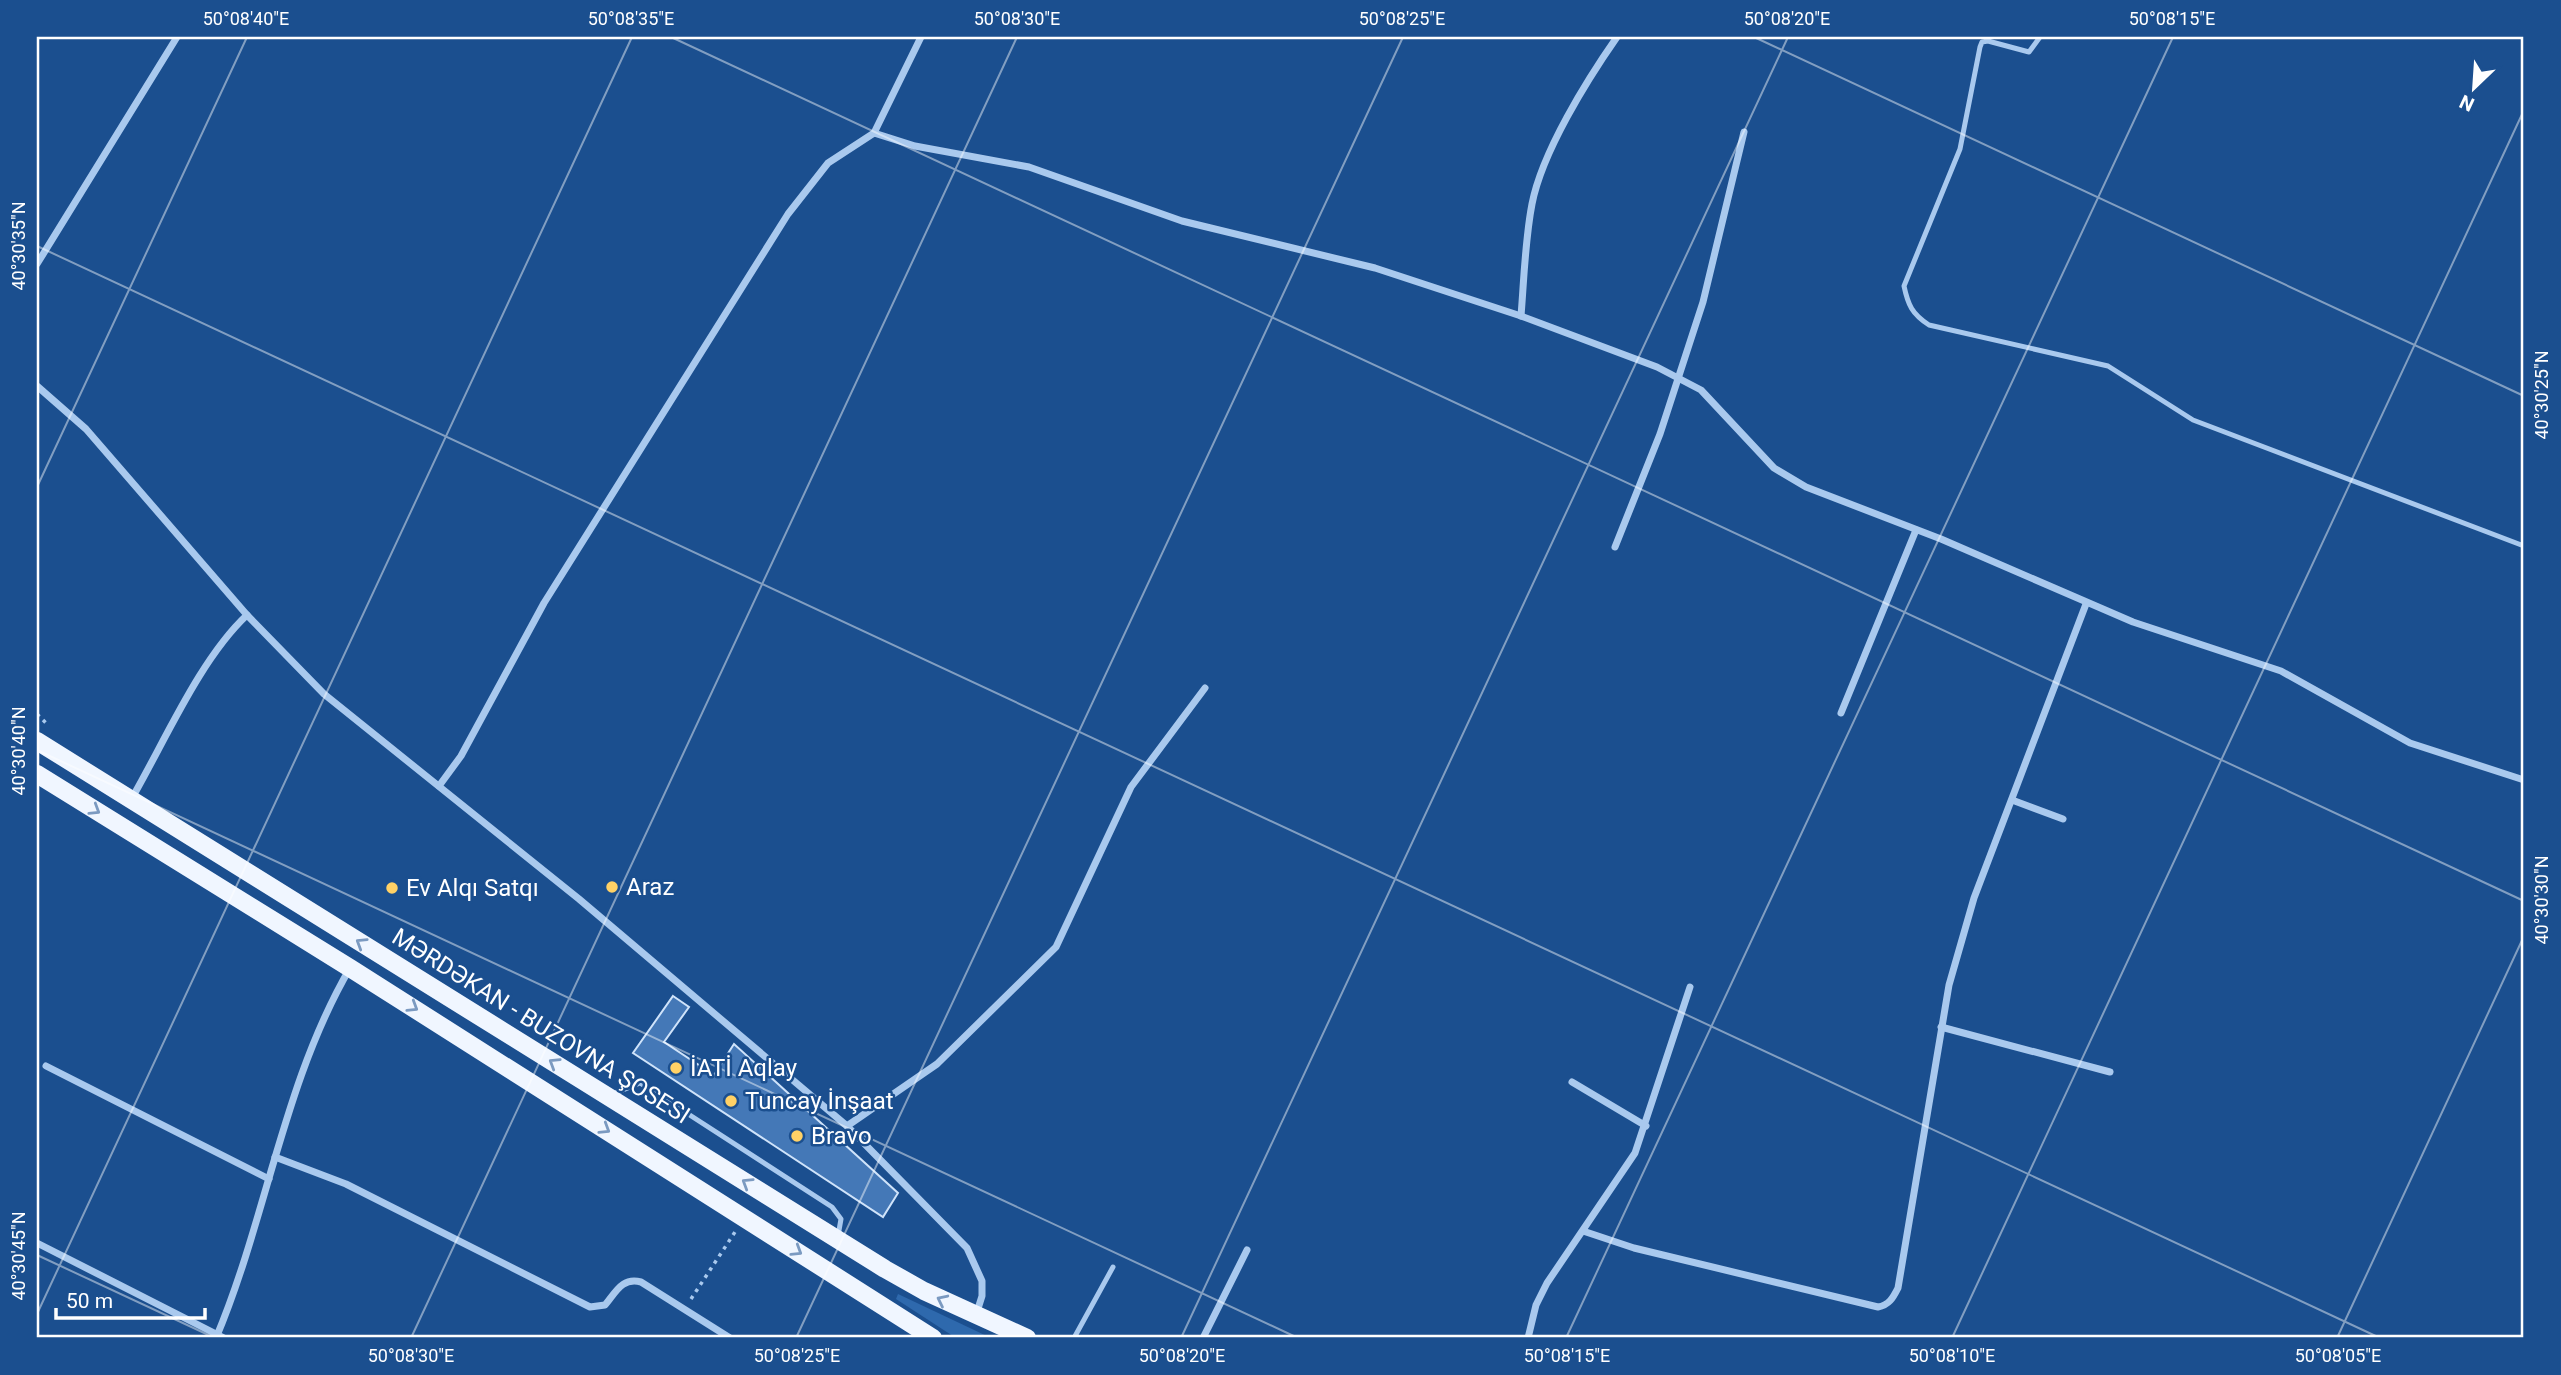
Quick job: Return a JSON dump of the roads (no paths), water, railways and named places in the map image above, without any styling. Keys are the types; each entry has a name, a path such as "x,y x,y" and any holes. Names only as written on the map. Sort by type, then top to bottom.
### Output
{"main road":[{"name":"MƏRDƏKAN - BUZOVNA ŞOSESI","path":"37,741 904,1280 975,1316 1027,1338"},
{"path":"37,774 745,1217 931,1338"}],"street":[{"path":"37,264 177,37"},
{"path":"439,786 472,738 537,613 788,214 828,163 874,133 921,37"},
{"path":"1521,316 1532,203 1541,172 1553,144 1617,37"},
{"path":"1615,547 1679,376 1715,260 1744,132"},
{"path":"874,133 915,146 1059,175 1182,221 1375,268 1521,316 1679,376 1701,390 1774,468 1787,477 2086,604 2133,622 2257,661 2311,685 2410,743 2524,780"},
{"path":"37,386 86,429 247,615 324,694 702,1000 847,1126 967,1248 982,1281 982,1296 975,1316"},
{"path":"1841,713 1916,530"},
{"path":"1583,1231 1634,1248 1864,1304 1886,1306 1898,1288 1949,985 1974,898 2086,604"},
{"path":"131,800 202,673 234,627 247,615"},
{"path":"847,1126 937,1064 1056,947 1131,788 1160,753 1205,688"},
{"path":"2012,800 2063,819"},
{"path":"37,1243 219,1337 246,1261 299,1076 333,997 350,968"},
{"path":"1528,1338 1536,1305 1547,1283 1621,1178 1646,1126 1690,987"},
{"path":"1941,1027 2110,1072"},
{"path":"46,1066 269,1180"},
{"path":"1572,1082 1646,1126"},
{"path":"275,1157 345,1184 590,1307 605,1305 625,1281 631,1280 730,1338"},
{"path":"1203,1338 1247,1250"}],"lane":[{"path":"2040,37 2029,52 1988,41 1982,42 1960,149 1904,286 1908,304 1915,316 1929,324 2108,366 2193,420 2524,546"},
{"path":"608,1097 629,1085 640,1083 832,1207 841,1219 837,1239"},
{"path":"1074,1338 1112,1267"}],"place":[{"name":"Araz","path":"612,887"},
{"name":"Ev Alqı Satqı","path":"392,888"},
{"name":"İATİ Aqlay","path":"676,1068"},
{"name":"Tuncay İnşaat","path":"731,1101"},
{"name":"Bravo","path":"797,1136"}]}
